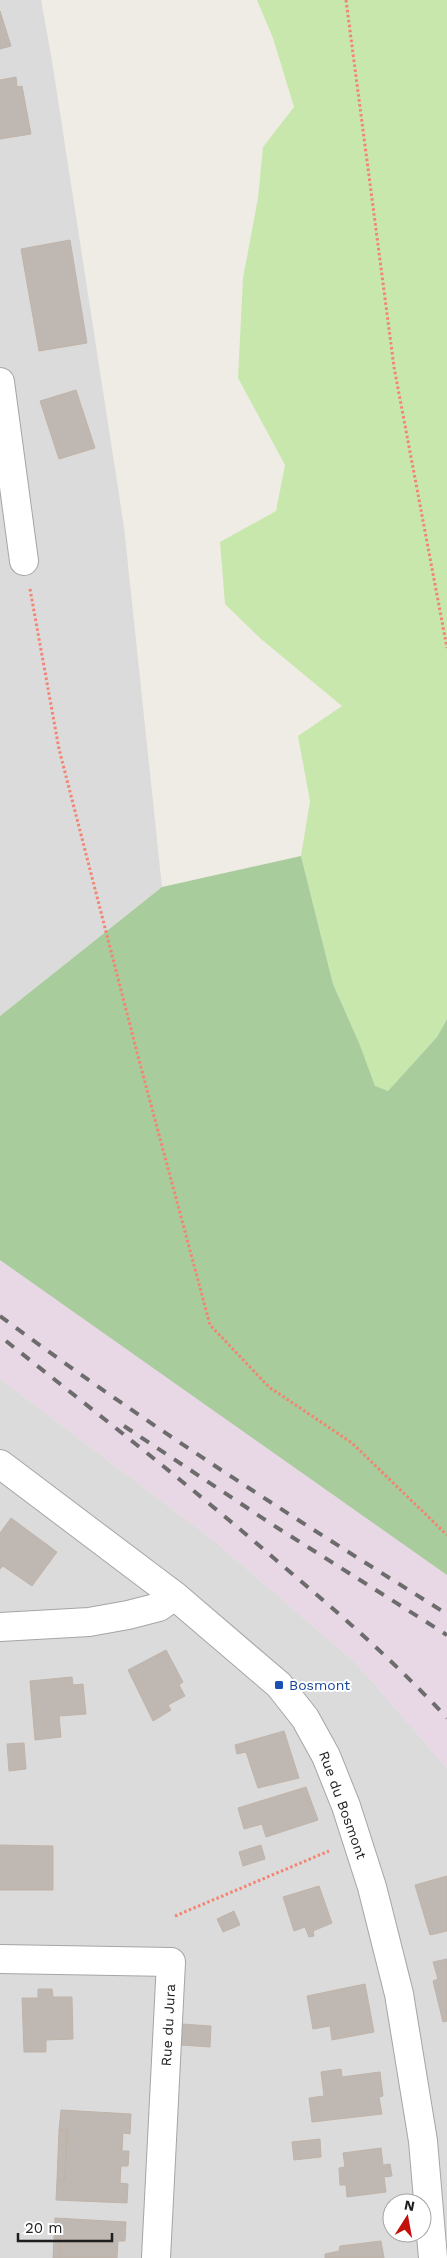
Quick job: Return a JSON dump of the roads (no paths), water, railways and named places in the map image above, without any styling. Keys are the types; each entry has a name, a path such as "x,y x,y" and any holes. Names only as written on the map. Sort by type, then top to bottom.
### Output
{"street":[{"path":"0,382 24,561"},
{"name":"Rue du Bosmont","path":"0,1464 175,1596 279,1685 305,1718 326,1756 346,1806 372,1887 399,1994 423,2141 432,2258"},
{"path":"0,1627 89,1622 128,1616 158,1607 175,1596"},
{"name":"Rue du Jura","path":"0,1958 171,1962 156,2258"}],"railway":[{"path":"0,1316 54,1356 165,1432 447,1614"},
{"path":"6,1341 180,1480 304,1584 388,1658 447,1718"},
{"path":"124,1426 273,1525 447,1635"}],"place":[{"name":"Bosmont","path":"279,1685"}]}
